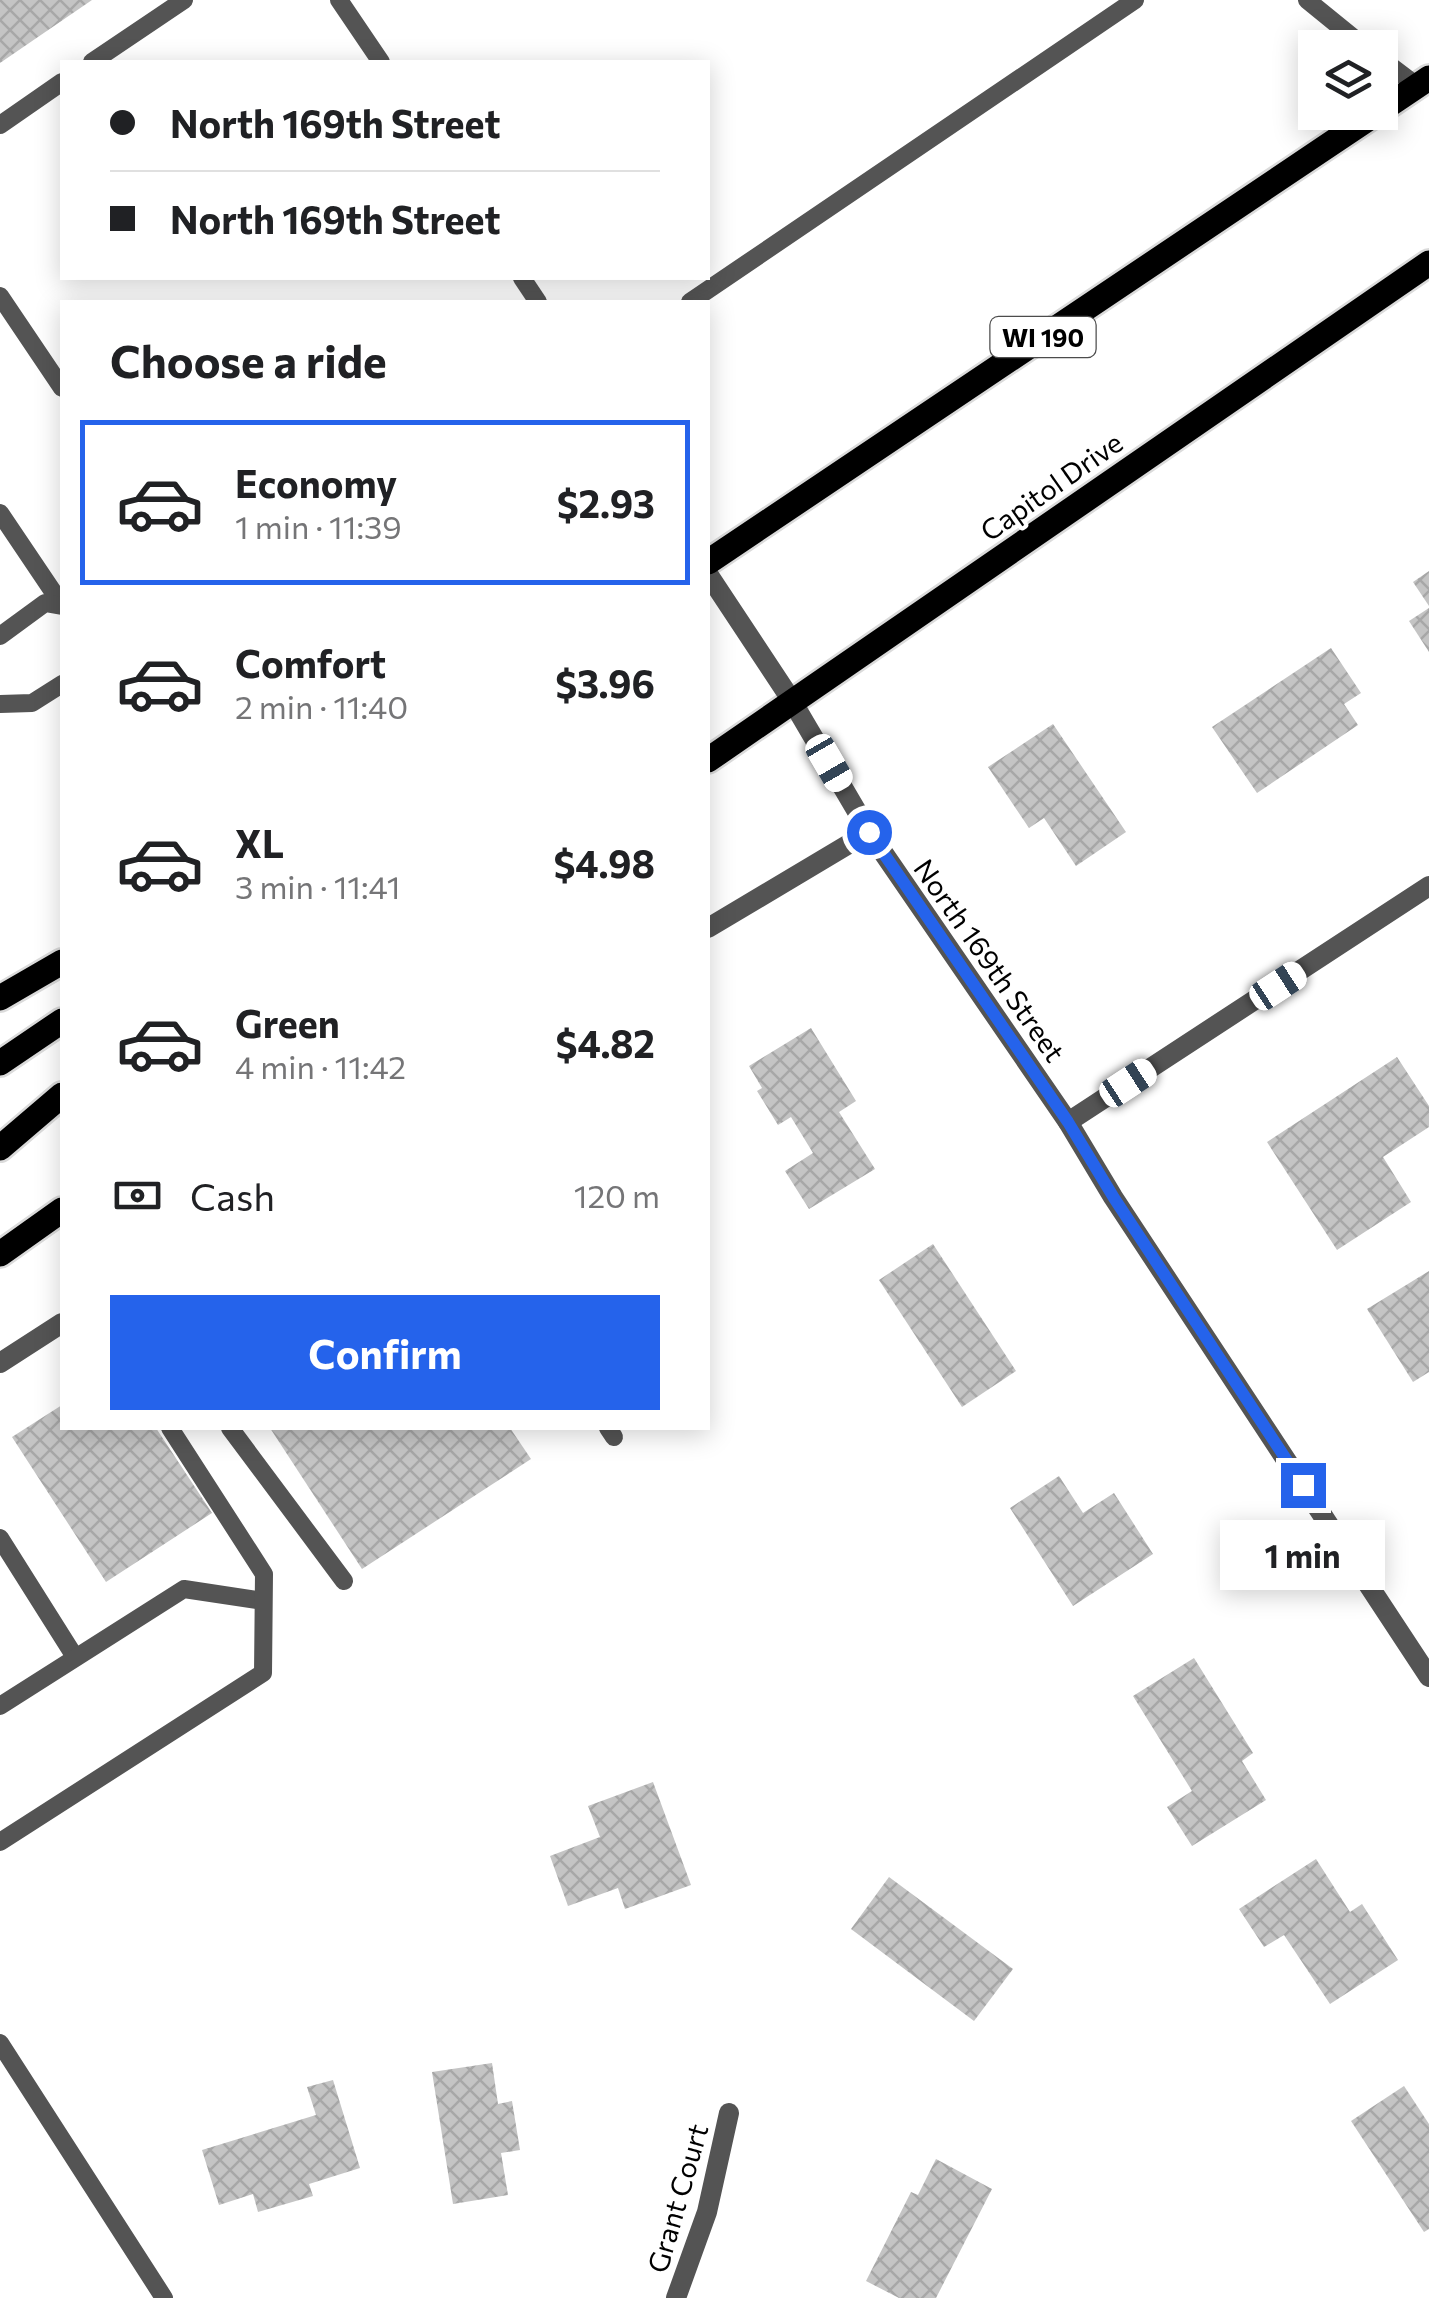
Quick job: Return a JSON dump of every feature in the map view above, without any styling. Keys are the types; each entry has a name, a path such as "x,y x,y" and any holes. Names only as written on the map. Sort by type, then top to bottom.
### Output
{"main road":[{"name":"WI 190","path":"1398,99 1423,82"},
{"name":"WI 190","path":"710,561 1352,130"},
{"name":"Capitol Drive","path":"710,759 1429,263"},
{"path":"0,998 60,963"},
{"path":"0,1063 60,1022"},
{"path":"0,1148 60,1097"},
{"path":"0,1254 60,1211"}],"street":[{"name":"North 169th Street","path":"710,577 792,701 869,832 1068,1122 1429,1677"},
{"path":"710,927 869,832"},
{"path":"1068,1122 1429,886"},
{"path":"0,1363 60,1324"},
{"name":"Grant Court","path":"676,2298 707,2212 729,2114"}],"lane":[{"path":"95,60 184,0"},
{"path":"340,0 379,60"},
{"path":"693,300 1135,0"},
{"path":"1307,0 1344,30"},
{"path":"1398,68 1423,82"},
{"path":"0,125 60,83"},
{"path":"0,296 60,385"},
{"path":"0,513 60,602"},
{"path":"0,636 45,603 60,605"},
{"path":"0,704 32,703 60,685"},
{"path":"0,1842 263,1673 264,1574 171,1430"},
{"path":"231,1430 344,1581"},
{"path":"0,1538 76,1657"},
{"path":"0,1706 184,1589 264,1600"},
{"path":"0,2043 5,2064 164,2298"}],"building":[{"path":"0,0 92,0 0,63"},
{"path":"1429,571 1429,606 1413,582"},
{"path":"1429,608 1429,652 1409,621"},
{"path":"1331,648 1361,693 1344,704 1358,725 1257,793 1212,727"},
{"path":"1053,724 1126,832 1076,866 1044,818 1029,828 988,767"},
{"path":"811,1028 856,1101 839,1112 875,1169 809,1209 785,1171 813,1153 791,1117 778,1125 757,1091 762,1088 749,1066"},
{"path":"1397,1057 1429,1106 1429,1127 1383,1157 1411,1202 1337,1250 1267,1142"},
{"path":"933,1244 1016,1371 962,1407 879,1280"},
{"path":"1429,1271 1429,1372 1413,1382 1367,1309"},
{"path":"60,1406 60,1430 157,1430 212,1513 106,1582 12,1437"},
{"path":"271,1430 511,1430 531,1459 362,1569"},
{"path":"1059,1476 1083,1513 1114,1493 1153,1554 1073,1606 1010,1508"},
{"path":"1194,1658 1253,1753 1242,1761 1266,1800 1192,1846 1167,1807 1192,1791 1133,1696"},
{"path":"653,1782 691,1885 625,1909 618,1888 568,1906 550,1856 600,1837 588,1806"},
{"path":"1316,1859 1350,1912 1362,1904 1398,1960 1330,2004 1284,1935 1264,1947 1239,1909"},
{"path":"889,1877 1013,1969 974,2021 851,1929"},
{"path":"492,2063 498,2104 512,2101 520,2150 501,2153 508,2195 453,2204 432,2072"},
{"path":"333,2080 360,2168 309,2184 313,2196 258,2212 253,2194 219,2205 202,2150 316,2115 307,2087"},
{"path":"1404,2086 1429,2124 1429,2229 1424,2232 1351,2121"},
{"path":"936,2159 992,2189 936,2298 899,2298 866,2281 911,2192 918,2195"}],"route":[{"path":"869,832 1068,1122 1303,1485"}]}
